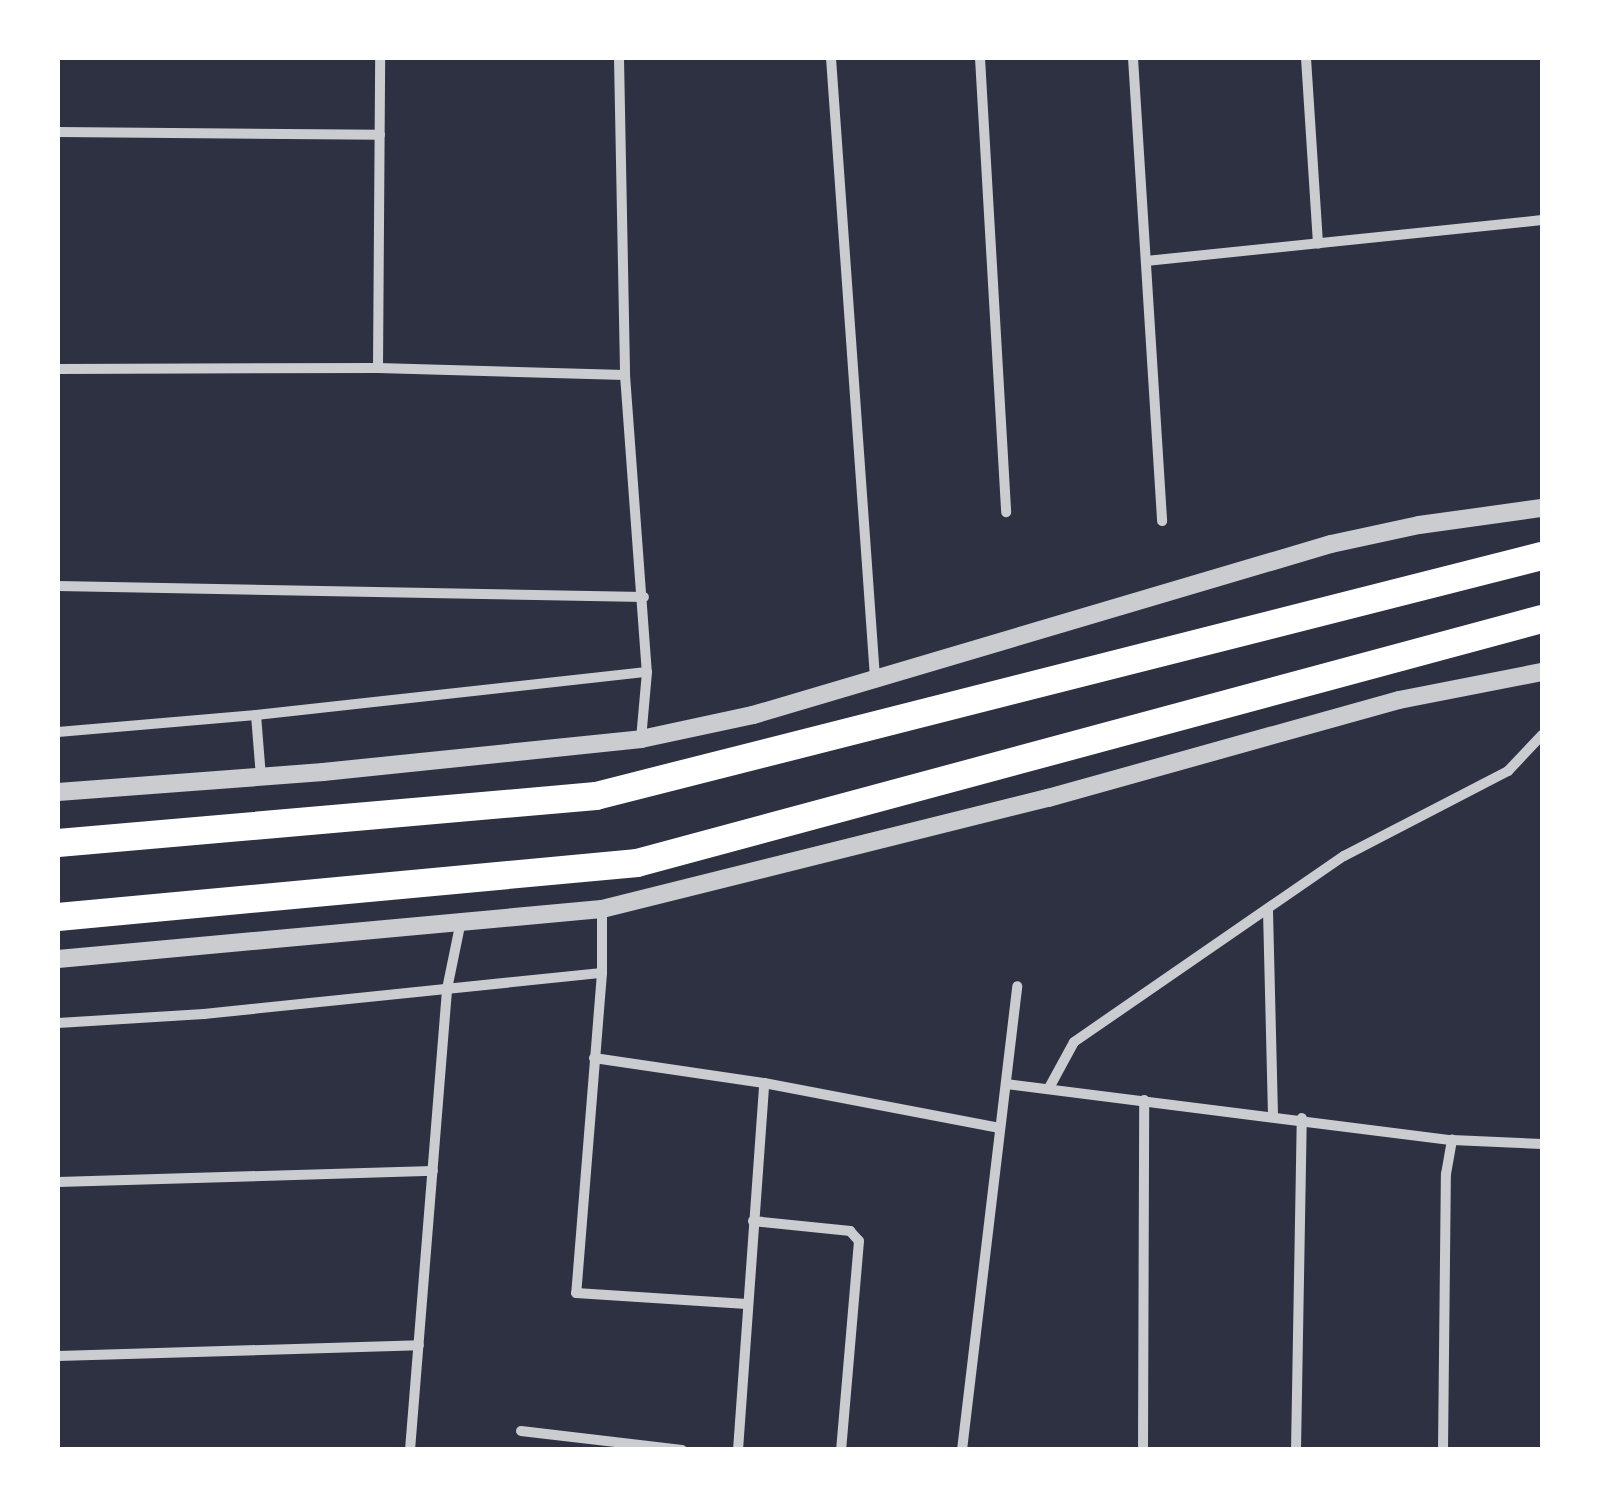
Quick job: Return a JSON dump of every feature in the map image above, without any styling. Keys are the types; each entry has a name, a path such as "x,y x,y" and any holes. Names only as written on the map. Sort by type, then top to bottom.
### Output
{"highway":[{"path":"58,843 596,796 1542,556"},
{"path":"58,917 637,863 1542,619"}],"street":[{"path":"378,368 380,58"},
{"path":"619,58 626,375 647,672 641,739"},
{"path":"832,58 875,678"},
{"path":"980,58 1006,512"},
{"path":"1133,58 1162,521"},
{"path":"1306,58 1318,244"},
{"path":"58,132 380,135"},
{"path":"1146,261 1542,220"},
{"path":"58,369 378,368 626,375"},
{"path":"58,792 641,739 753,715 1331,544 1542,508"},
{"path":"58,586 644,598"},
{"path":"58,732 647,672"},
{"path":"58,959 602,908 1048,798 1399,700 1542,672"},
{"path":"256,714 260,776"},
{"path":"1049,1088 1074,1042 1344,856 1508,771 1542,736"},
{"path":"602,908 602,973 576,1293 747,1304"},
{"path":"1268,910 1273,1114"},
{"path":"410,1450 447,989 461,922"},
{"path":"58,1023 204,1014 602,973"},
{"path":"962,1450 1017,986"},
{"path":"594,1058 764,1083 1000,1128"},
{"path":"738,1450 764,1083"},
{"path":"1006,1084 1273,1114 1452,1140 1542,1144"},
{"path":"1143,1450 1144,1100"},
{"path":"1296,1450 1302,1118"},
{"path":"1443,1450 1446,1174 1452,1140"},
{"path":"58,1182 433,1171"},
{"path":"753,1221 850,1231 859,1241 841,1450"},
{"path":"58,1356 418,1345"},
{"path":"521,1431 682,1450"}]}
